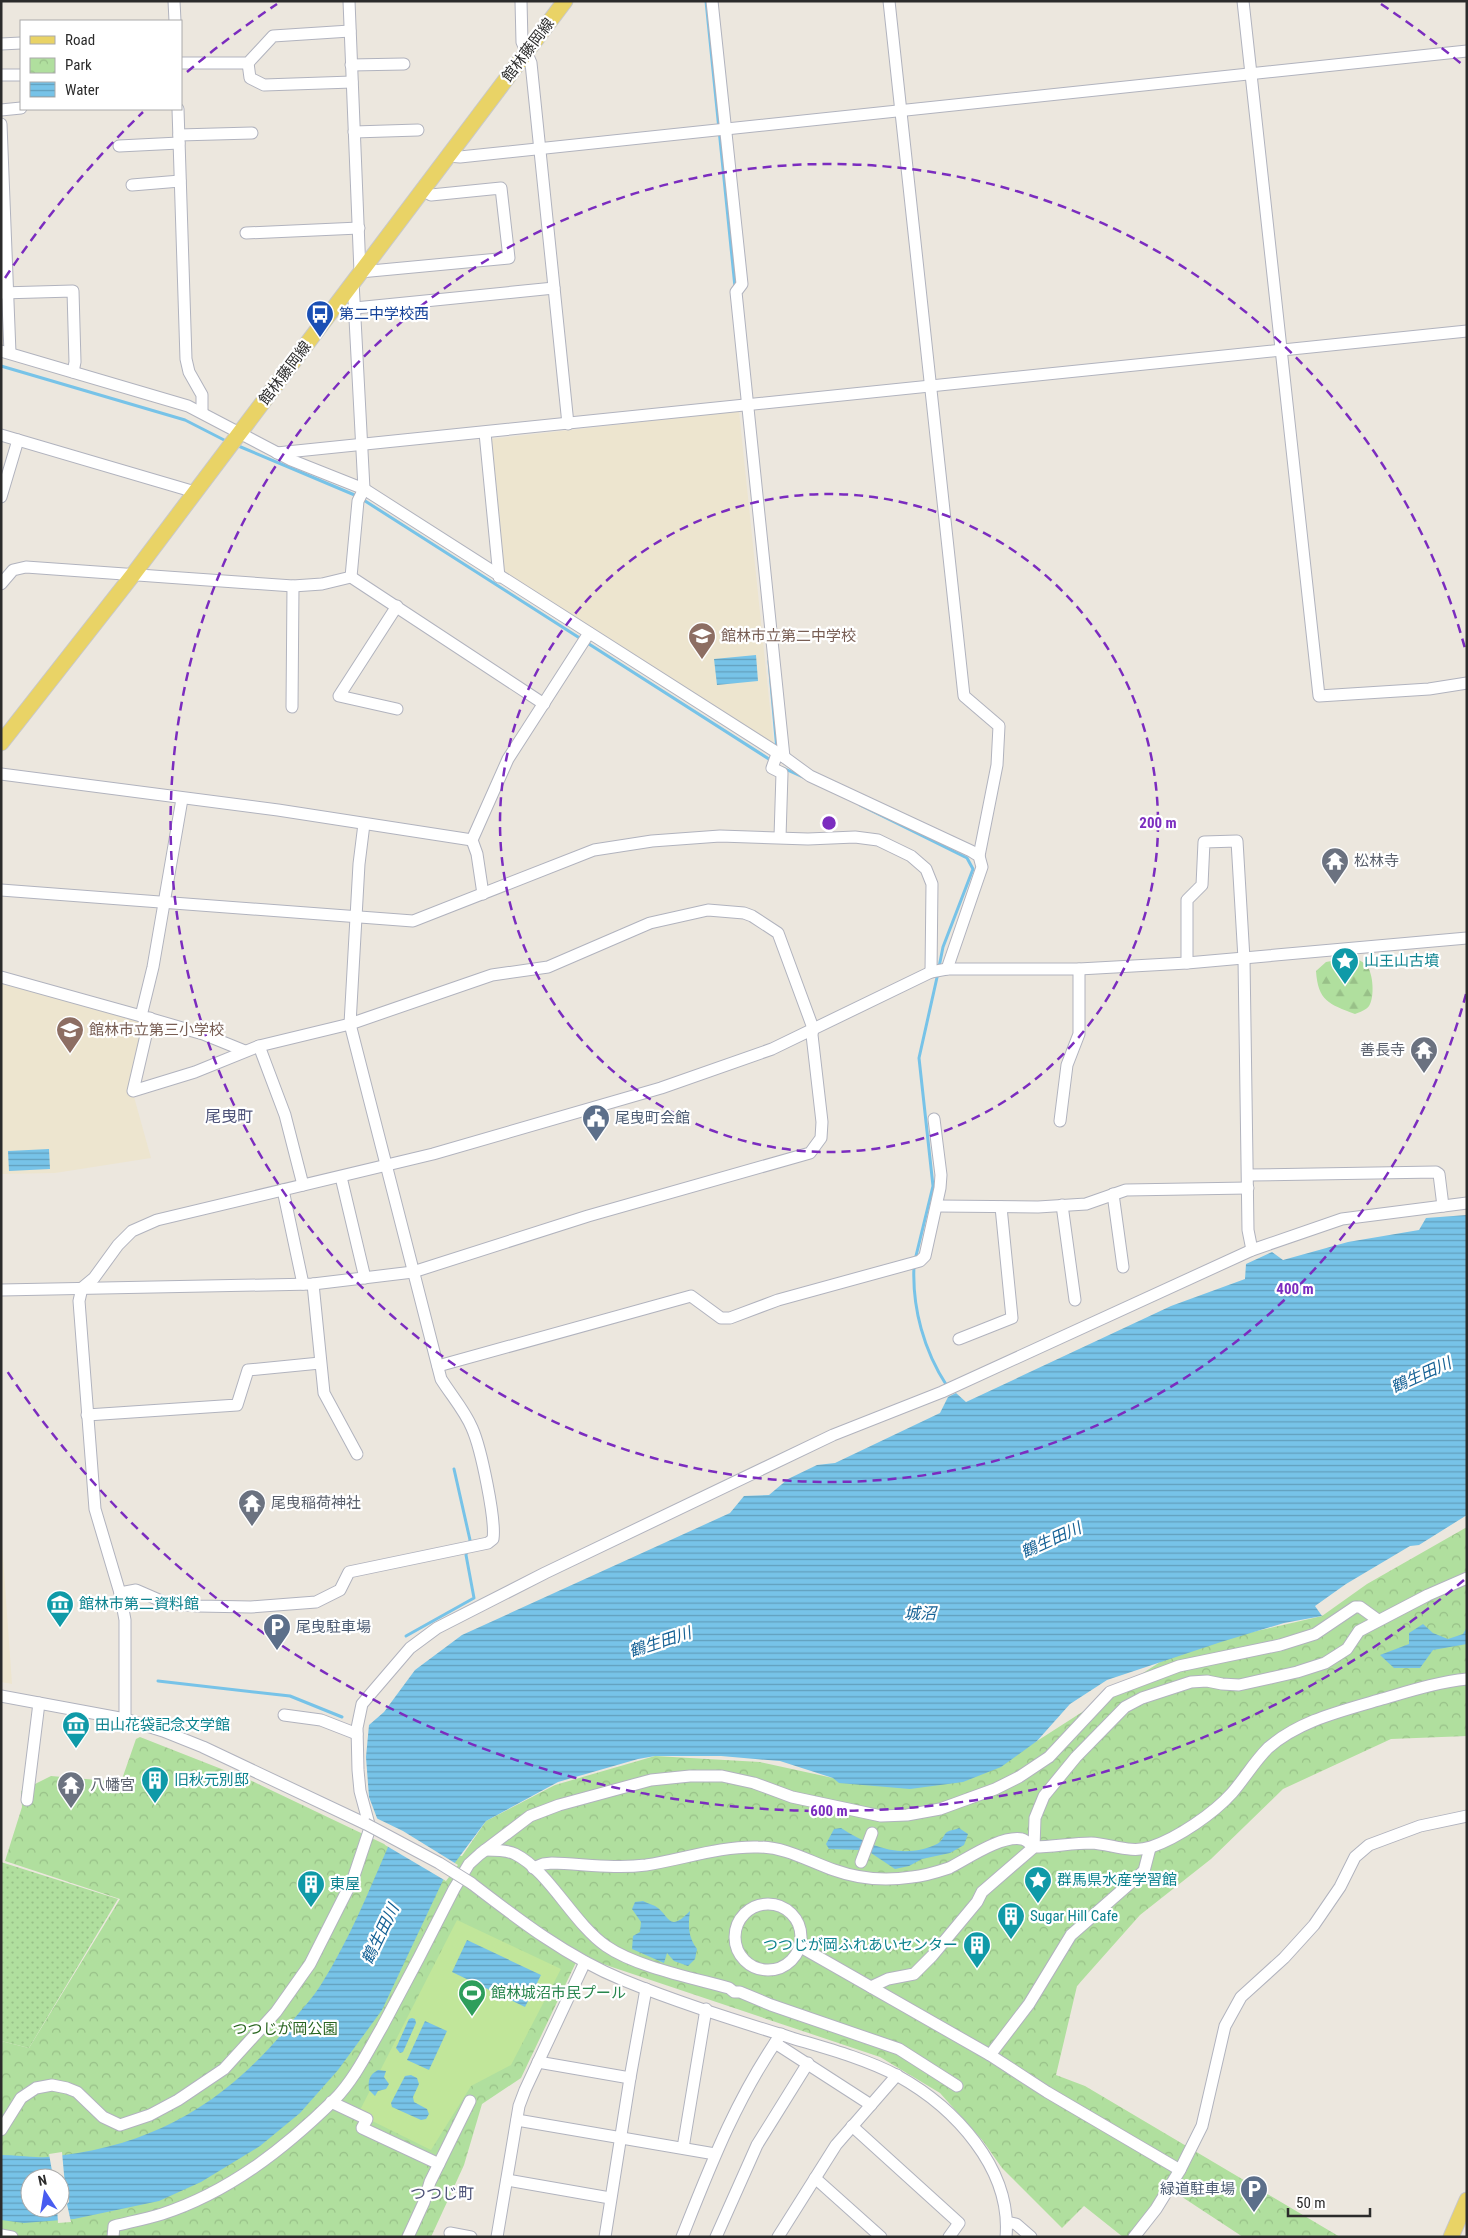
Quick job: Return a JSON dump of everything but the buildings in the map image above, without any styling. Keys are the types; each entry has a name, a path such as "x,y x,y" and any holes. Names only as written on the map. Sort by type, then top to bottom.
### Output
{"main road":[{"name":"館林藤岡線","path":"1,744 132,576 565,1"},
{"path":"1451,2237 1467,2200"}],"street":[{"path":"174,1 175,20"},
{"path":"349,1 358,228 355,308 364,489 358,501 351,577"},
{"path":"521,1 522,42 531,62 568,424"},
{"path":"712,1 742,284 736,292 780,755 772,768 782,773 780,837"},
{"path":"888,1 964,696 999,726 997,764 979,856 982,867 947,969"},
{"path":"1243,1 1319,696 1429,689 1467,683"},
{"path":"182,63 248,63 273,36 350,31"},
{"path":"1,44 20,43"},
{"path":"448,156 460,158 900,110 1467,52"},
{"path":"248,63 250,78 264,85 352,82"},
{"path":"352,65 404,64"},
{"path":"1,76 20,75"},
{"path":"1,110 20,108"},
{"path":"178,110 186,359 189,372 202,395 202,412"},
{"path":"1,124 5,352 188,406 277,453 364,489 810,776 979,856"},
{"path":"354,132 418,130"},
{"path":"119,146 179,139 252,134"},
{"path":"132,185 180,181"},
{"path":"357,277 508,258 502,188 431,195 422,190"},
{"path":"246,233 358,228"},
{"path":"355,308 554,288"},
{"path":"4,293 73,291 75,362 73,372"},
{"path":"277,453 1467,332"},
{"path":"485,433 499,577"},
{"path":"1,435 195,492"},
{"path":"1,497 18,440"},
{"path":"1,584 13,570 26,567 293,586 322,584 351,577 544,704"},
{"path":"292,707 293,586"},
{"path":"396,606 339,696 397,709"},
{"path":"483,894 477,854 472,840 508,759 589,633"},
{"path":"1,774 278,810 472,840"},
{"path":"1,1290 308,1284 413,1272 588,1216 810,1153 821,1138 822,1122 812,1035 813,1028 778,933 752,916 722,910 678,915 650,923 548,967 492,975 350,1024 259,1046 195,1072 133,1090 182,799"},
{"path":"120,1593 136,1590 166,1603 198,1606 251,1607 316,1602 340,1590 350,1572 488,1543 493,1540 494,1532 489,1494 472,1428 441,1379 350,1024 364,824"},
{"path":"1,890 413,921 594,850 652,841 710,836 855,837 878,840 911,856 926,869 932,884 932,972"},
{"path":"1187,964 1186,906 1188,900 1202,885 1204,842 1237,841 1244,959 1249,1175 1248,1230 1252,1250"},
{"path":"125,1719 125,1620 120,1593 96,1509 79,1301 82,1288 94,1278 118,1245 140,1226 157,1220 433,1154 661,1088 756,1055 932,972 947,969 1079,968 1187,964 1467,938"},
{"path":"1060,1121 1067,1065 1079,1034 1079,968"},
{"path":"1,976 203,1034 245,1051"},
{"path":"259,1046 285,1115 303,1185"},
{"path":"438,1366 691,1296 721,1318 730,1318 778,1300 914,1263 925,1256 938,1206 941,1175 934,1119"},
{"path":"1249,1175 1436,1172 1439,1174 1443,1206"},
{"path":"341,1177 365,1278"},
{"path":"938,1206 1002,1207 1086,1204 1126,1190 1248,1188"},
{"path":"283,1190 308,1284 324,1393 358,1454"},
{"path":"1113,1194 1123,1267"},
{"path":"1,2130 21,2098 36,2088 52,2085 77,2092 103,2117 120,2125 150,2115 178,2100 224,2069 244,2049 276,2012 310,1964 337,1912 363,1852 370,1828 360,1791 357,1734 362,1704 410,1648 452,1619 832,1435 947,1389 1252,1250 1342,1219 1467,1203"},
{"path":"1062,1205 1075,1300"},
{"path":"959,1339 1012,1318 1002,1207"},
{"path":"87,1415 237,1405 248,1370 320,1363"},
{"path":"871,1987 888,1979 914,1974 932,1956 977,1902 982,1892 1034,1847 1035,1818 1044,1796 1076,1757 1125,1707 1142,1698 1191,1682 1207,1681 1222,1684 1239,1684 1297,1672 1325,1663 1347,1649 1359,1630 1467,1578"},
{"path":"113,2237 114,2226 162,2214 208,2195 234,2181 276,2152 331,2102 353,2076 372,2045 454,1889 470,1864 485,1850 530,1816 559,1805 651,1780 690,1776 722,1776 754,1783 792,1798 881,1816 907,1815 940,1809 994,1789 1019,1777 1042,1762 1110,1692 1179,1666 1280,1645 1314,1634 1355,1607 1360,1607 1378,1620"},
{"path":"533,1868 552,1863 608,1867 644,1865 724,1849 758,1847 775,1848 793,1853 832,1869 860,1877 896,1879 913,1877 947,1868 992,1846 1015,1838 1024,1839 1034,1847 1092,1843 1116,1848 1150,1848 1173,1837 1221,1803 1233,1792 1253,1764 1269,1748 1301,1727 1337,1711 1440,1683 1467,1679"},
{"path":"1,1696 125,1719 163,1731 366,1824 439,1862 534,1932 585,1962 646,1989 706,2009 778,2039 849,2056 897,2076 943,2107 974,2142 996,2176 1005,2205 1006,2237"},
{"path":"27,1800 39,1703"},
{"path":"284,1716 321,1720 357,1734"},
{"path":"1134,2237 1156,2209 1180,2170 1202,2126 1225,2026 1241,1997 1284,1958 1314,1926 1340,1887 1355,1857 1369,1845 1420,1826 1467,1816"},
{"path":"861,1862 872,1833"},
{"path":"990,2055 1029,2004 1071,1935 1144,1870 1150,1848"},
{"path":"485,1850 515,1854 533,1868 585,1929 613,1950 647,1964 729,1988 734,1992 740,1992 771,2005 875,2039 915,2058 957,2086"},
{"path":"766,1904 776,1905 794,1916 801,1936 799,1946 795,1956 778,1968 768,1970 757,1968 747,1963 739,1954 735,1944 735,1932 738,1922 750,1910 766,1904"},
{"path":"799,1946 990,2055 1047,2092 1180,2170"},
{"path":"497,2237 517,2120 525,2090 585,1962"},
{"path":"605,2237 620,2137 646,1989"},
{"path":"683,2148 706,2009"},
{"path":"778,2039 808,2063 871,2105"},
{"path":"682,2237 739,2100 778,2039"},
{"path":"538,2062 630,2078"},
{"path":"716,2237 757,2145 808,2063"},
{"path":"778,2237 836,2144 897,2076"},
{"path":"408,2237 424,2202 430,2182 470,2101"},
{"path":"331,2102 367,2119 362,2128 439,2164"},
{"path":"517,2120 715,2154"},
{"path":"852,2126 959,2223 950,2237"},
{"path":"815,2178 869,2232 881,2237"},
{"path":"507,2180 610,2198"},
{"path":"1007,2222 1016,2224 1031,2237"},
{"path":"450,2233 471,2237"},
{"path":"1,2235 12,2237"}],"shaded area":[{"name":"館林市立第二中学校","path":"739,411 774,747 505,574 491,439"},
{"name":"館林市立第三小学校","path":"1,981 146,1021 131,1086 151,1158 55,1173 1,1174"},
{"path":"1,1529 12,1684 1,1682"}],"green space":[{"path":"1353,957 1367,966 1371,974 1372,985 1372,997 1369,1006 1355,1014 1326,1000 1319,989 1316,971 1326,962"},
{"name":"つつじが岡公園","path":"1467,1527 1467,1736 1391,1739 1283,1789 1211,1859 1140,1915 1077,1986 1056,2075 1085,2086 1340,2237 1243,2237 1173,2191 1131,2237 1123,2237 1084,2206 1062,2228 1002,2168 983,2141 940,2093 880,2057 579,1956 521,2078 482,2104 464,2165 431,2237 1,2237 1,2041 29,2048 120,1899 5,1861 22,1807 21,1791 51,1776 121,1782 136,1739 140,1737 252,1781 403,1853 462,1856 486,1821 555,1785 655,1756 760,1762 833,1778 949,1783 1037,1741 1182,1648 1322,1616 1367,1584"},
{"path":"1,1862 118,1899 29,2048 1,2041"},
{"name":"館林城沼市民プール","path":"457,1920 561,1969 511,2065 471,2086 431,2150 358,2114"}],"water":[{"path":"756,655 758,681 717,685 714,659"},
{"path":"49,1149 50,1169 9,1171 8,1151"},
{"name":"城沼","path":"1467,1215 1467,1515 1419,1545 1410,1546 1346,1584 1315,1606 1322,1616 1284,1623 1107,1680 1070,1704 1037,1741 1001,1767 963,1782 910,1789 839,1783 833,1778 780,1761 721,1756 655,1756 638,1759 558,1782 486,1821 445,1876 382,2010 338,2070 300,2113 260,2146 201,2182 159,2201 74,2219 24,2223 1,2220 1,2155 47,2157 84,2152 119,2144 182,2118 211,2100 239,2078 264,2053 311,1999 341,1950 388,1847 369,1797 366,1757 369,1725 384,1712 415,1670 462,1635 730,1513 744,1496 769,1495 788,1479 817,1465 835,1463 940,1413 948,1397 956,1393 966,1402 1171,1306 1245,1279 1246,1264 1272,1252 1283,1260 1348,1242 1419,1230 1426,1218"},
{"path":"1423,1624 1433,1633 1448,1639 1463,1634 1467,1627 1467,1644 1433,1650 1420,1668 1394,1668 1380,1655 1409,1644 1409,1633"},
{"path":"841,1828 875,1846 900,1851 925,1849 941,1841 947,1832 959,1828 968,1834 964,1845 950,1853 922,1859 909,1866 895,1869 871,1853 860,1850 829,1849 826,1844 834,1829"},
{"path":"643,1901 655,1906 673,1922 683,1918 690,1911 689,1931 697,1949 695,1959 688,1966 674,1961 667,1953 664,1963 632,1949 633,1936 640,1932 641,1922 632,1909 635,1902"},
{"path":"467,1940 541,1975 525,2007 452,1972"},
{"path":"409,2019 415,2019 416,2023 403,2052 400,2053 396,2048"},
{"path":"425,2021 447,2031 429,2070 407,2060"},
{"path":"378,2070 386,2071 384,2077 389,2084 386,2089 378,2091 375,2096 369,2090 369,2081 371,2076"},
{"path":"411,2075 417,2078 419,2084 413,2097 414,2102 427,2109 429,2114 426,2119 421,2120 392,2107 391,2103 405,2076"}],"pier":[{"path":"374,1817 403,1831 458,1865 446,1881 385,1845"},
{"path":"62,2152 63,2168 51,2168 49,2154"},
{"path":"58,2218 70,2218 71,2222 58,2223"}],"waterway":[{"path":"706,1 735,287"},
{"path":"1,366 185,420 228,442"},
{"path":"236,445 357,496"},
{"path":"362,499 772,761"},
{"path":"769,661 777,750"},
{"path":"783,768 805,778"},
{"path":"860,805 967,858 973,869 943,947 939,967"},
{"path":"915,1260 933,1186 919,1058 938,973"},
{"path":"914,1266 915,1298 921,1329 932,1358 947,1386"},
{"path":"454,1469 470,1540 469,1544"},
{"path":"406,1636 474,1598 466,1555 467,1550"},
{"path":"158,1681 290,1696 342,1717"}],"place":[{"name":"第二中学校西","path":"320,338"},
{"name":"館林市立第二中学校","path":"702,660"},
{"name":"松林寺","path":"1335,885"},
{"name":"山王山古墳","path":"1345,985"},
{"name":"館林市立第三小学校","path":"70,1054"},
{"name":"善長寺","path":"1424,1074"},
{"name":"尾曳町会館","path":"596,1142"},
{"name":"尾曳稲荷神社","path":"252,1527"},
{"name":"館林市第二資料館","path":"60,1628"},
{"name":"尾曳駐車場","path":"277,1651"},
{"name":"田山花袋記念文学館","path":"76,1749"},
{"name":"旧秋元別邸","path":"155,1804"},
{"name":"八幡宮","path":"71,1809"},
{"name":"群馬県水産学習館","path":"1038,1904"},
{"name":"東屋","path":"311,1908"},
{"name":"Sugar Hill Cafe","path":"1011,1940"},
{"name":"つつじが岡ふれあいセンター","path":"977,1969"},
{"name":"館林城沼市民プール","path":"472,2017"},
{"name":"緑道駐車場","path":"1254,2213"}],"district":[{"name":"尾曳町","path":"229,1116"},
{"name":"つつじ町","path":"442,2193"}],"water label":[{"name":"鶴生田川","path":"1421,1375"},
{"name":"鶴生田川","path":"1051,1540"},
{"name":"鶴生田川","path":"660,1642"},
{"name":"鶴生田川","path":"380,1934"}]}
